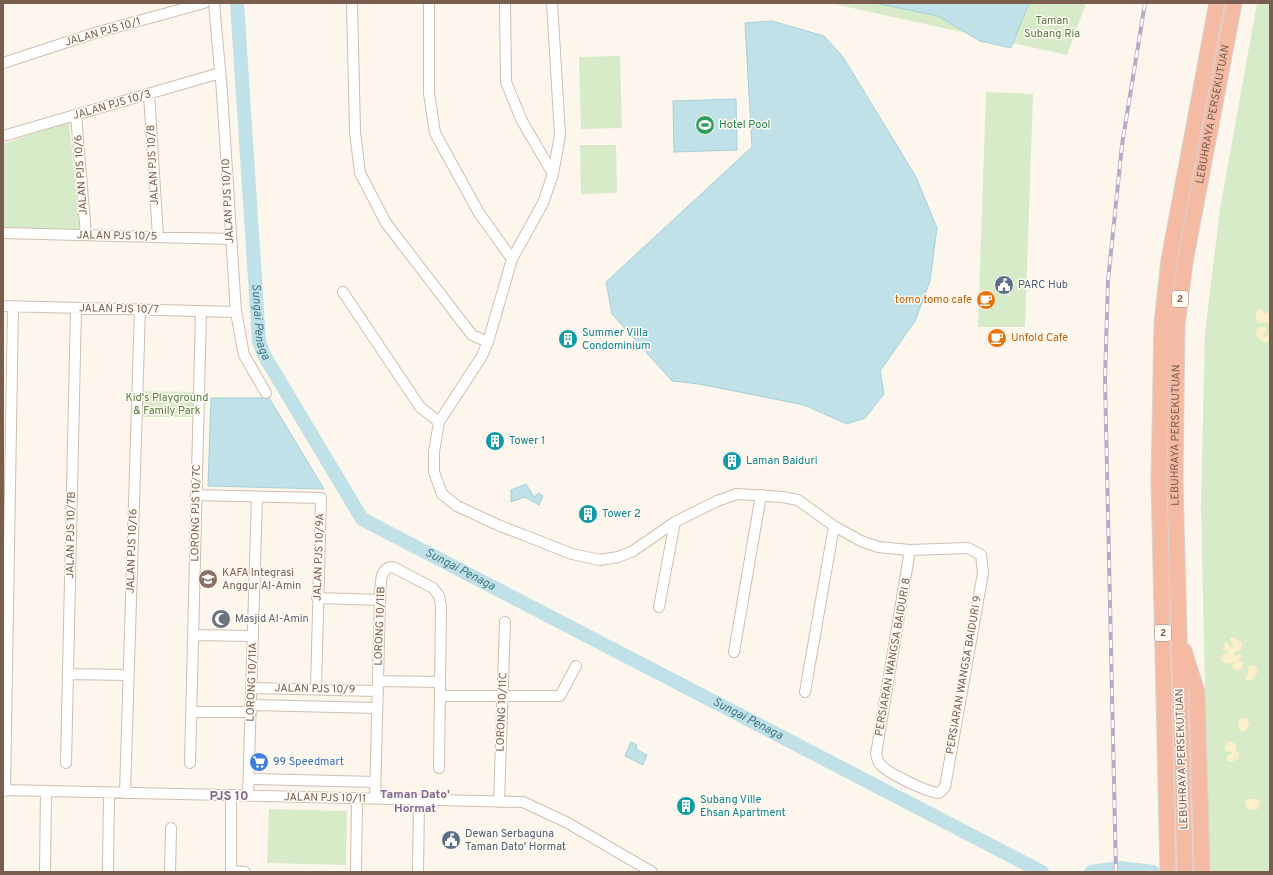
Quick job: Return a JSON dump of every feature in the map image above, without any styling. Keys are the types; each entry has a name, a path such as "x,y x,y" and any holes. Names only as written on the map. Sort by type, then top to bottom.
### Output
{"highway":[{"name":"LEBUHRAYA PERSEKUTUAN","path":"1168,872 1168,818 1159,480 1162,323 1173,238 1217,3"},
{"name":"LEBUHRAYA PERSEKUTUAN","path":"1185,872 1175,480 1177,325 1185,262 1234,3"},
{"path":"1178,633 1197,692 1202,872"},
{"path":"1158,865 1160,840 1168,818"}],"street":[{"name":"JALAN PJS 10/1","path":"3,63 95,33 204,3"},
{"name":"JALAN PJS 10/10","path":"214,3 236,312 244,356 266,393"},
{"path":"352,3 355,132 360,173 386,223 472,335 488,342"},
{"path":"429,3 429,93 435,133 479,213 512,260"},
{"path":"504,3 506,82 522,121 552,174"},
{"path":"553,6 560,135 552,174 543,203 512,260 488,342 482,356 439,422 434,452 434,472 442,494 457,506 498,525 572,554 600,560 618,557 633,551 675,522 737,494 783,497 798,500 834,526 861,541 896,550 910,550"},
{"name":"JALAN PJS 10/3","path":"3,136 220,73"},
{"name":"JALAN PJS 10/8","path":"149,94 158,237"},
{"name":"JALAN PJS 10/6","path":"76,115 86,235"},
{"name":"JALAN PJS 10/5","path":"3,233 230,239"},
{"path":"343,292 420,407 439,422"},
{"path":"4,790 8,306"},
{"name":"JALAN PJS 10/7","path":"8,306 236,312"},
{"name":"JALAN PJS 10/7B","path":"66,763 76,308"},
{"name":"JALAN PJS 10/16","path":"125,793 140,309"},
{"name":"LORONG PJS 10/7C","path":"190,763 201,311"},
{"path":"196,495 257,497"},
{"path":"734,652 761,495"},
{"name":"JALAN PJS 10/9A","path":"257,497 321,498 317,598 316,688"},
{"name":"LORONG 10/11A","path":"248,796 257,497"},
{"path":"659,607 675,522"},
{"path":"805,692 834,526"},
{"name":"PERSIARAN WANGSA BAIDURI 9","path":"910,550 968,548 980,555 982,563 981,580 945,787 939,793"},
{"name":"PERSIARAN WANGSA BAIDURI 8","path":"910,550 876,754 879,763 885,768 918,787 939,793"},
{"name":"LORONG 10/11B","path":"374,799 380,600 382,574 384,569 388,567 393,567 432,588 439,596 441,606 438,768"},
{"path":"317,598 380,600"},
{"name":"LORONG 10/11C","path":"499,802 505,622"},
{"path":"193,635 253,636"},
{"path":"440,696 560,696 576,666"},
{"path":"68,674 128,675"},
{"name":"JALAN PJS 10/9","path":"251,688 316,688 440,682"},
{"path":"191,712 251,708 377,708"},
{"path":"249,779 375,782"},
{"name":"JALAN PJS 10/11","path":"4,790 357,798 528,804 652,872"},
{"path":"45,872 46,791"},
{"path":"108,872 110,793"},
{"path":"232,796 231,872 245,872"},
{"path":"356,872 357,798"},
{"path":"418,872 419,800"},
{"path":"170,872 171,828"}],"green space":[{"name":"Taman Subang Ria","path":"829,3 1086,3 1067,55"},
{"path":"1257,3 1270,3 1270,872 1209,872 1201,505 1205,332 1220,209"},
{"path":"620,56 622,128 581,129 579,57"},
{"path":"986,92 1033,94 1025,327 978,327"},
{"path":"69,121 80,233 3,230 3,144"},
{"path":"580,145 616,145 617,193 581,194"},
{"name":"Kid's Playground & Family Park","path":"139,391 196,392 196,417 139,417"},
{"path":"269,809 347,811 346,865 267,863"}],"sand":[{"path":"1259,309 1264,312 1264,314 1268,312 1270,314 1269,323 1258,323 1255,314"},
{"path":"1258,327 1265,327 1267,329 1263,336 1269,335 1270,339 1266,343 1262,342 1256,335"},
{"path":"1233,637 1242,643 1241,649 1234,653 1235,656 1242,654 1239,661 1243,662 1241,670 1232,669 1234,662 1226,664 1221,660 1222,655 1228,654 1228,652 1223,649 1225,643 1227,642 1231,648 1234,647 1229,638"},
{"path":"1254,665 1258,672 1252,680 1246,680 1245,677 1248,674 1249,666"},
{"path":"1246,718 1250,723 1244,733 1238,728 1240,725 1238,723 1239,719"},
{"path":"1230,741 1236,744 1236,750 1239,753 1237,760 1234,758 1234,762 1227,761 1227,755 1232,754 1232,752 1225,751 1225,745"},
{"path":"1258,799 1260,802 1257,810 1247,809 1245,800"}],"water":[{"path":"875,3 1029,3 1011,48 980,41 938,16"},
{"path":"772,21 824,36 843,57 916,177 937,228 930,281 915,321 880,371 884,394 865,418 847,424 804,405 699,384 672,381 612,314 606,282 752,147 745,23"},
{"name":"Hotel Pool","path":"736,99 737,150 674,152 673,101"},
{"path":"211,398 269,398 324,489 208,486"},
{"path":"526,484 534,497 539,493 543,496 539,505 525,497 511,502 511,490"},
{"path":"631,742 637,745 636,749 647,755 643,765 625,756"}],"waterway":[{"name":"Sungai Penaga","path":"237,3 259,341 264,355 362,519 1042,872"},
{"name":"Sungai Penaga","path":"1091,872 1119,868 1153,872"}],"railway":[{"path":"1116,872 1105,379 1108,281 1122,145 1145,3"}],"place":[{"name":"Hotel Pool","path":"705,125"},
{"name":"PARC Hub","path":"1004,285"},
{"name":"tomo tomo cafe","path":"986,300"},
{"name":"Unfold Cafe","path":"997,338"},
{"name":"Summer Villa Condominium","path":"568,339"},
{"name":"Tower 1","path":"495,441"},
{"name":"Laman Baiduri","path":"732,461"},
{"name":"Tower 2","path":"588,514"},
{"name":"KAFA Integrasi Anggur Al-Amin","path":"208,579"},
{"name":"Masjid Al-Amin","path":"221,619"},
{"name":"99 Speedmart","path":"259,762"},
{"name":"Subang Ville Ehsan Apartment","path":"686,806"},
{"name":"Dewan Serbaguna Taman Dato' Hormat","path":"451,840"}],"district":[{"name":"PJS 10","path":"229,797"},
{"name":"Taman Dato' Hormat","path":"415,802"}]}
